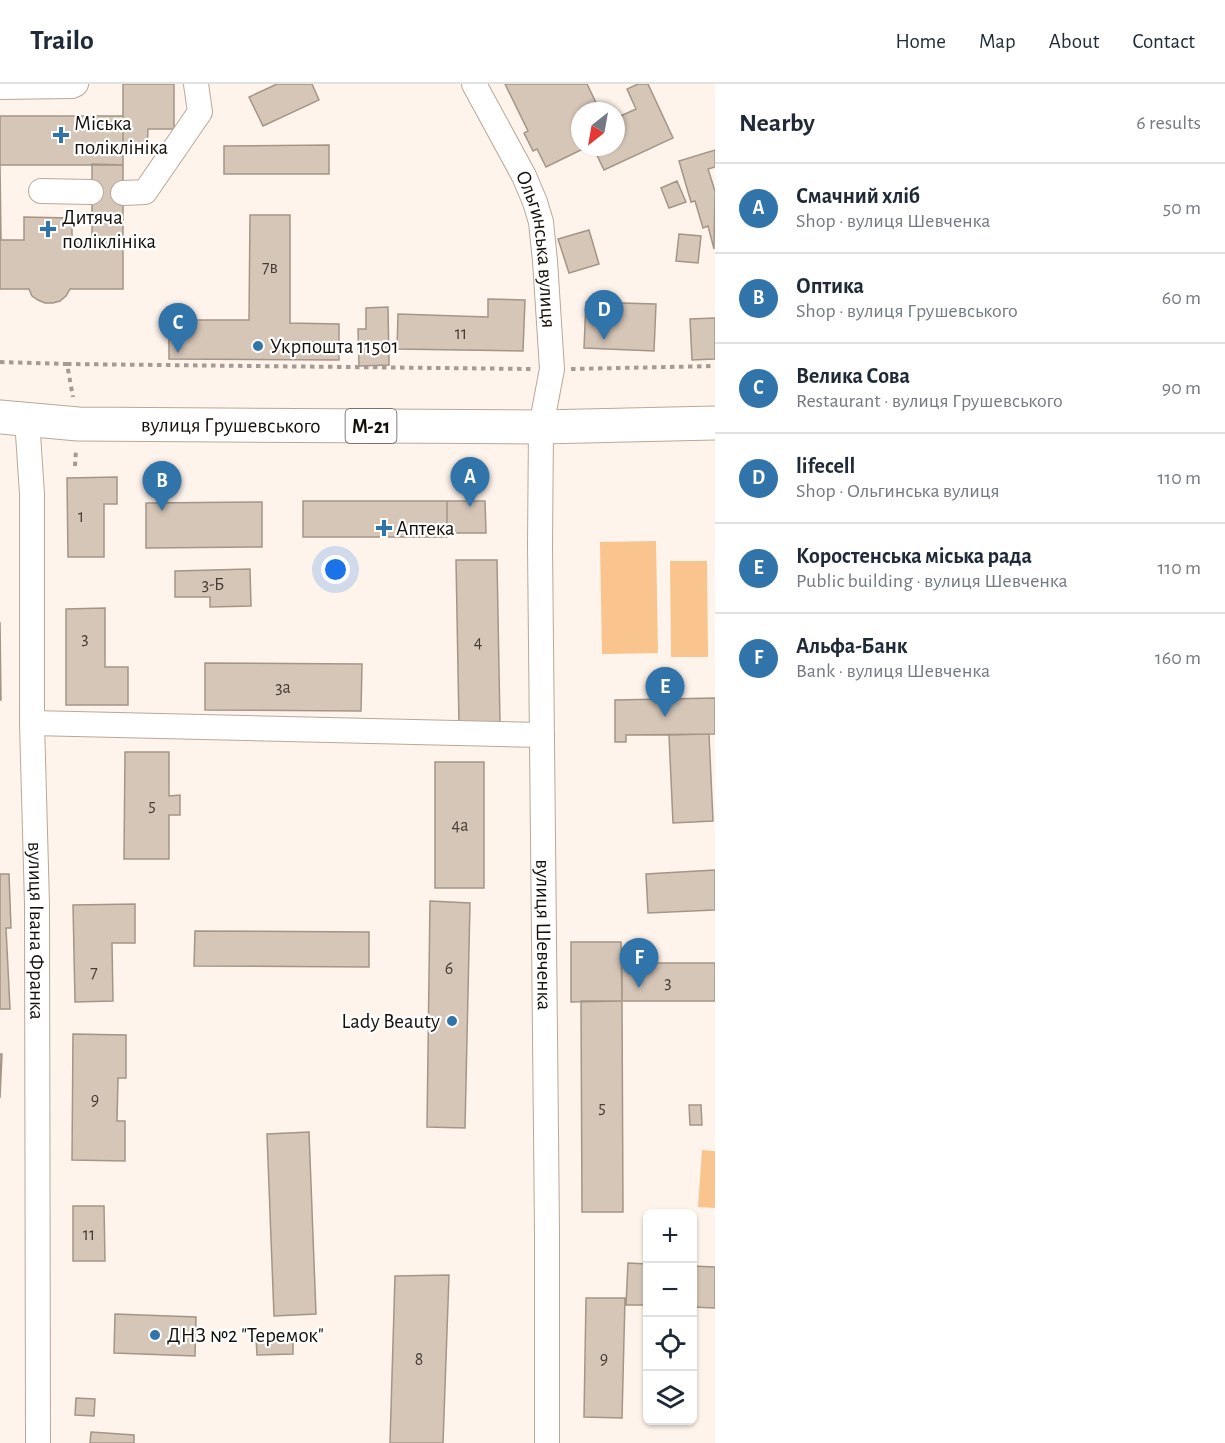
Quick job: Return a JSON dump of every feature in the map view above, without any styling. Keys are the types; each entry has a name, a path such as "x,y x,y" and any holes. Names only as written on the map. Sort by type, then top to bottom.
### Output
{"highway":[{"name":"вулиця Грушевського","path":"13,418 78,424 541,427 715,423"}],"street":[{"path":"0,87 72,86 76,84"},
{"path":"123,193 146,192 200,112 196,84"},
{"name":"Ольгинська вулиця","path":"474,84 524,176 541,222 552,369 541,427"},
{"path":"41,191 91,192"},
{"name":"вулиця Івана Франка","path":"13,418 32,494 32,723 37,904 38,1443"},
{"name":"вулиця Шевченка","path":"541,427 540,546 548,1231 547,1443"},
{"path":"32,723 542,735"}],"path":[{"path":"67,364 552,369 715,366"}],"shaded area":[{"path":"656,541 658,653 602,654 600,542"},
{"path":"670,561 707,561 708,657 671,657"},
{"path":"702,1150 715,1151 715,1208 698,1207"}],"building":[{"path":"123,84 174,84 174,129 148,129 147,154 123,154"},
{"path":"277,84 312,84 319,100 263,126 249,97"},
{"path":"505,84 587,84 596,102 571,102 571,155 546,167 537,149 533,151 524,133 528,131"},
{"path":"638,84 648,84 673,138 604,170 597,156 625,156 625,114 636,109 627,89"},
{"name":"Міська поліклініка","path":"0,116 123,116 123,165 0,165"},
{"path":"329,145 329,174 224,174 224,146"},
{"path":"715,150 715,167 708,169 715,191 714,249 708,226 703,228 695,201 691,202 679,161"},
{"name":"Дитяча поліклініка","path":"92,164 123,165 123,289 70,289 60,301 45,303 32,296 29,289 0,289 0,165 1,240 24,240 24,217 72,218 72,243 92,243"},
{"path":"677,181 686,202 669,208 661,188"},
{"path":"250,215 290,215 290,323 339,324 339,360 169,359 169,320 249,320"},
{"path":"589,230 599,264 569,273 558,239"},
{"path":"679,234 701,236 698,263 676,261"},
{"path":"488,299 525,300 523,351 397,349 398,314 488,317"},
{"path":"586,302 656,304 654,351 584,348"},
{"path":"388,307 389,365 359,366 358,329 366,329 366,308"},
{"path":"715,318 715,359 692,360 690,319"},
{"path":"117,477 117,504 104,504 104,557 68,557 67,478"},
{"path":"303,501 447,501 447,537 303,537"},
{"path":"447,501 485,501 486,533 447,533"},
{"path":"262,502 262,547 146,548 146,503"},
{"path":"456,560 497,560 500,724 459,724"},
{"path":"250,569 251,606 210,607 210,597 175,597 175,571"},
{"path":"105,608 105,667 128,667 128,705 66,705 66,609"},
{"path":"0,622 1,700 0,700"},
{"path":"205,663 362,664 361,711 205,710"},
{"path":"715,698 715,734 626,735 626,742 615,742 615,700"},
{"path":"709,734 713,821 673,823 669,735"},
{"path":"125,752 169,752 169,796 180,795 180,815 169,815 169,859 124,859"},
{"path":"435,762 484,762 484,888 435,888"},
{"path":"715,870 715,910 648,913 646,874"},
{"path":"0,874 9,874 11,928 6,928 10,1009 0,1009"},
{"path":"430,901 470,903 465,1128 427,1127"},
{"path":"135,904 135,943 112,943 113,1001 75,1002 73,905"},
{"path":"195,931 369,932 369,967 194,966"},
{"path":"571,942 621,942 622,1001 571,1002"},
{"path":"622,963 715,963 715,1001 622,1001"},
{"path":"581,1001 622,1001 623,1212 582,1212"},
{"path":"73,1034 126,1035 126,1078 118,1078 117,1121 125,1121 125,1161 72,1160"},
{"path":"0,1054 2,1054 0,1098"},
{"path":"689,1105 701,1105 702,1125 690,1125"},
{"path":"309,1132 316,1314 274,1316 267,1134"},
{"path":"73,1206 104,1206 105,1261 73,1261"},
{"path":"628,1263 643,1264 643,1305 626,1305"},
{"path":"697,1266 715,1267 715,1308 697,1307"},
{"path":"449,1275 443,1443 390,1443 395,1276"},
{"path":"586,1298 625,1298 622,1418 584,1417"},
{"name":"ДНЗ №2 \"Теремок\"","path":"115,1314 196,1317 195,1356 114,1353"},
{"path":"293,1336 293,1354 257,1355 256,1337"},
{"path":"76,1398 95,1399 94,1416 75,1415"},
{"path":"91,1432 134,1435 134,1443 90,1443"}],"place":[{"name":"Міська поліклініка","path":"61,135"},
{"name":"Дитяча поліклініка","path":"48,229"},
{"name":"lifecell","path":"604,340"},
{"name":"Укрпошта 11501","path":"258,346"},
{"name":"Велика Сова","path":"178,353"},
{"name":"Смачний хліб","path":"470,507"},
{"name":"Оптика","path":"162,511"},
{"name":"Аптека","path":"384,528"},
{"name":"Коростенська міська рада","path":"665,717"},
{"name":"Альфа-Банк","path":"639,988"},
{"name":"Lady Beauty","path":"452,1021"},
{"name":"ДНЗ №2 \"Теремок\"","path":"155,1335"}]}
